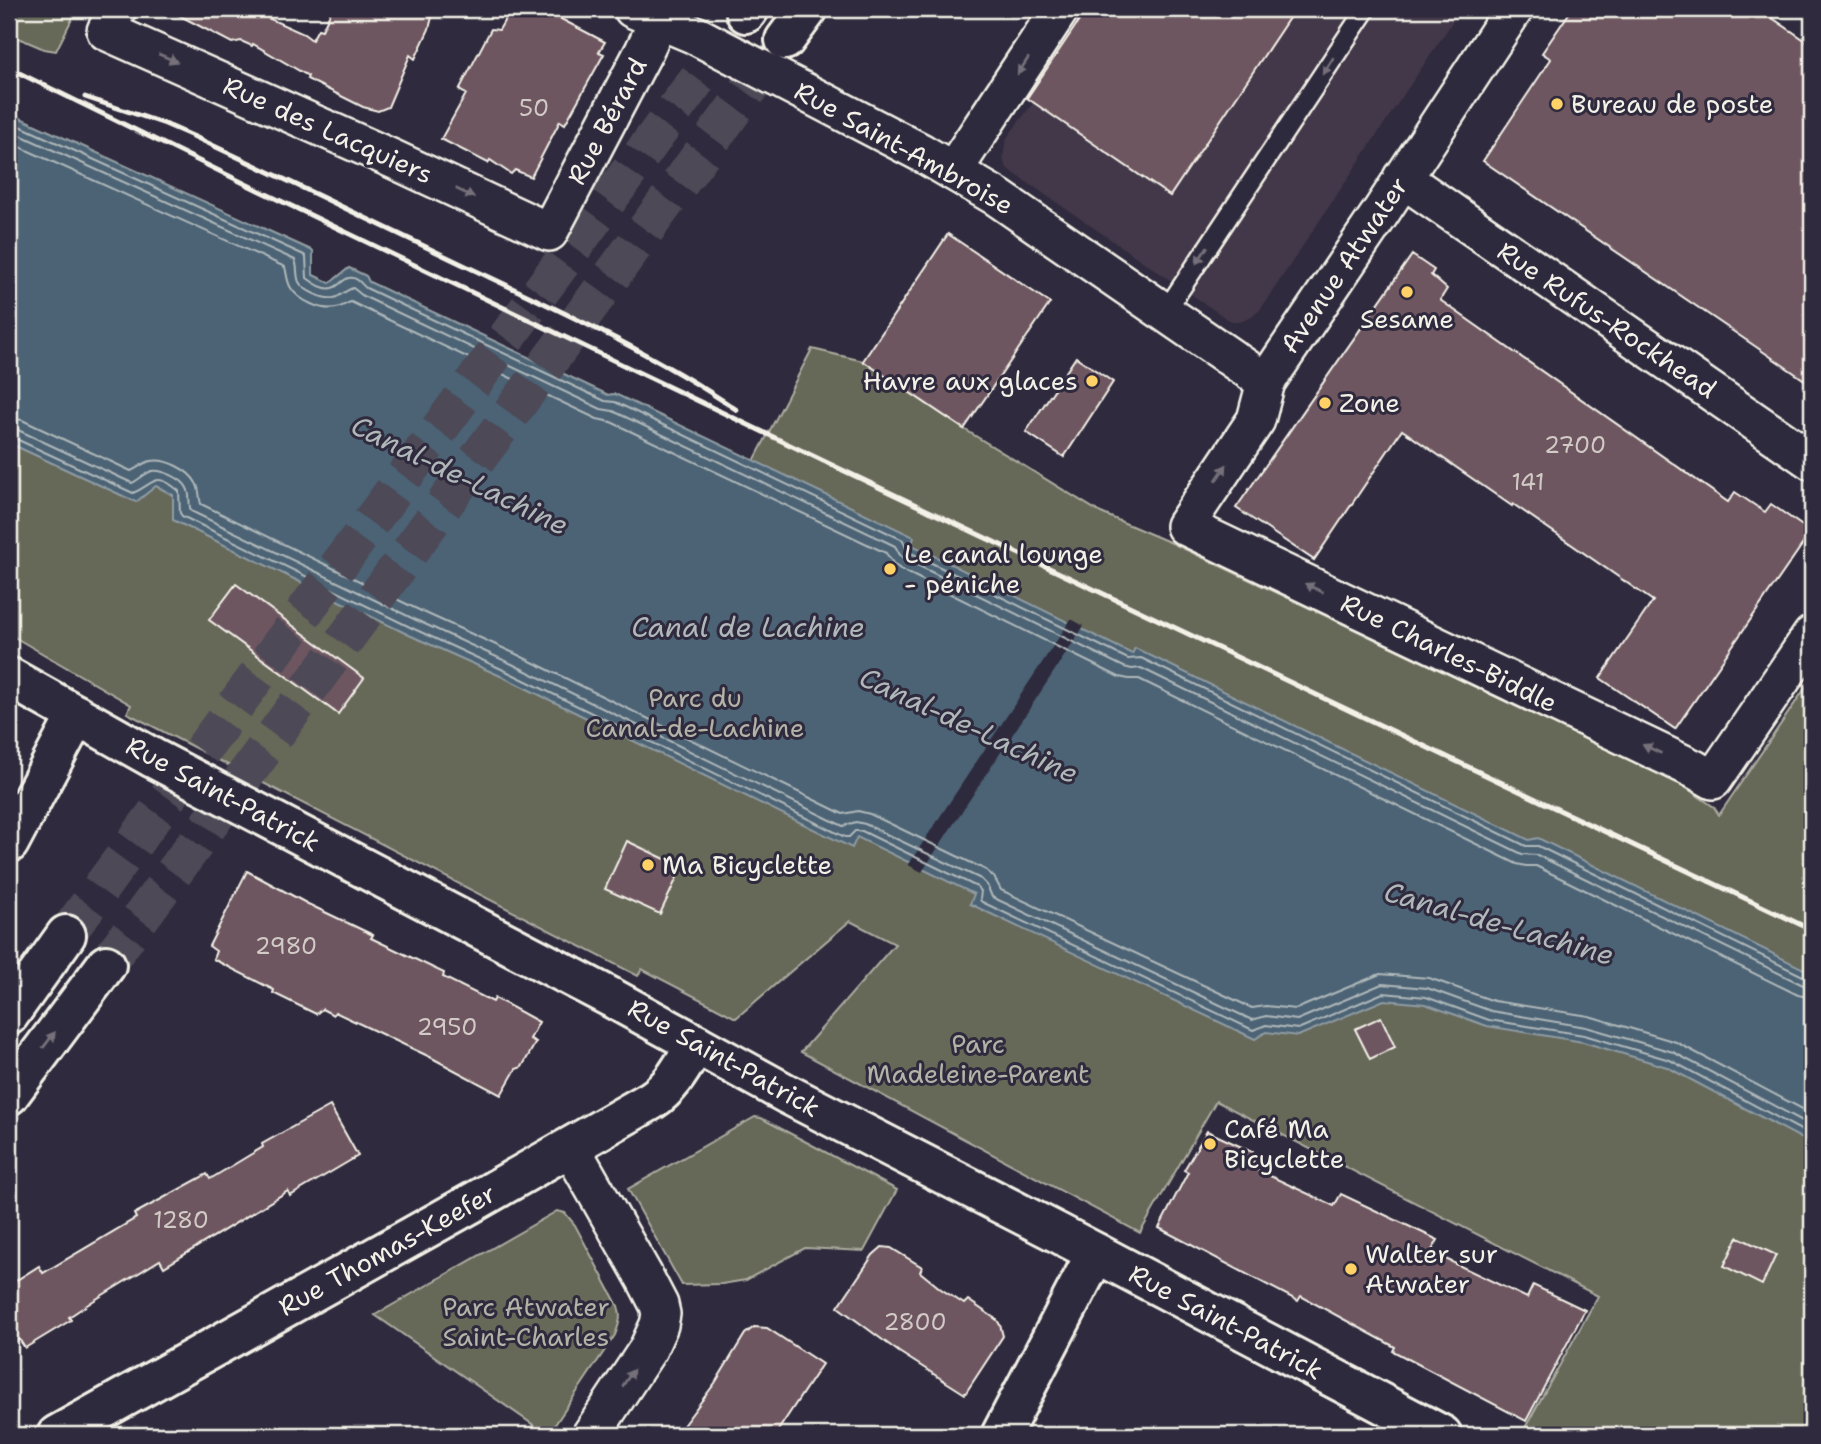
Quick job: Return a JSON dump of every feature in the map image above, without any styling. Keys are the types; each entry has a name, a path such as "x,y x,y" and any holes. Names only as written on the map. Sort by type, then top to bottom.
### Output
{"main road":[{"path":"785,40 808,9"},
{"name":"Rue Saint-Patrick","path":"9,677 153,758 612,998 787,1094 1442,1435"},
{"path":"9,843 77,715"},
{"path":"9,1015 66,935"},
{"path":"9,1095 106,965"},
{"name":"Rue Thomas-Keefer","path":"57,1435 660,1095 674,1082 696,1044"},
{"path":"1001,1435 1096,1254"}],"street":[{"path":"953,171 1060,9"},
{"name":"Avenue Atwater","path":"1185,526 1256,419 1266,382 1514,9"},
{"name":"Rue Saint-Ambroise","path":"652,13 922,153 997,197 1266,382"},
{"name":"Rue Bérard","path":"549,232 652,13"},
{"name":"Rue des Lacquiers","path":"111,20 395,160 549,232"},
{"name":"Rue Rufus-Rockhead","path":"1402,178 1812,461"},
{"name":"Rue Charles-Biddle","path":"1185,526 1713,780 1812,635"},
{"path":"570,1148 645,1278 661,1314 648,1349 591,1435"}],"lane":[{"path":"1165,312 1366,9"}],"shaded area":[{"path":"1087,9 1461,9 1260,310 1252,317 1235,322 1005,165 1003,158 1008,136 1033,103 1027,98"},
{"path":"9,730 19,735 9,772"}],"green space":[{"path":"9,9 77,9 56,51 44,49 9,34"},
{"name":"Parc du Canal-de-Lachine","path":"9,113 313,251 313,275 330,283 349,268 366,276 369,282 608,395 615,394 754,461 812,349 863,361 964,429 1101,513 1174,544 1682,785 1714,807 1719,815 1812,678 1812,1435 1521,1435 1598,1296 1216,1101 1140,1233 801,1052 895,944 850,921 736,1018 642,969 638,976 127,713 131,705 9,634"},
{"name":"Parc Atwater Saint-Charles","path":"755,1117 897,1190 864,1251 805,1248 746,1280 722,1284 682,1285 628,1189"},
{"name":"Parc Atwater Saint-Charles","path":"557,1211 565,1213 575,1225 618,1306 620,1317 615,1335 548,1435 375,1315"}],"water":[{"name":"Canal de Lachine","path":"9,113 313,251 313,275 330,283 349,268 366,276 369,282 608,395 615,394 914,537 912,545 1132,654 1135,648 1529,840 1538,838 1812,973 1812,1144 1667,1067 1583,1042 1487,1026 1425,1004 1384,1000 1298,1036 1266,1032 1255,1039 970,904 974,894 857,837 852,848 505,678 409,635 173,520 173,495 156,486 136,502 9,443"}],"pier":[{"path":"1071,619 1084,626 922,872 908,865"}],"building":[{"path":"167,9 248,9 312,40 318,29 322,30 332,9 434,9 429,29 415,59 410,55 388,107 378,111 363,107 307,79 308,76 253,44 252,46 241,41 232,43"},
{"path":"511,9 542,9 605,42 599,52 604,54 565,124 560,121 531,177 515,170 511,174 490,160 488,163 441,139 466,94 459,90 491,29 499,30"},
{"path":"1087,9 1295,9 1170,196 1027,98"},
{"path":"1572,9 1759,9 1812,45 1812,385 1483,161 1551,59 1542,53"},
{"path":"948,234 1050,303 964,429 863,361"},
{"path":"1412,255 1434,270 1431,275 1447,289 1440,300 1728,502 1735,492 1765,512 1771,504 1811,532 1675,729 1600,678 1653,601 1402,430 1314,560 1236,508"},
{"path":"1076,357 1113,382 1064,457 1026,432"},
{"path":"236,584 364,678 338,714 209,620"},
{"path":"627,841 682,867 660,914 605,889"},
{"path":"247,871 373,935 371,938 444,973 443,977 493,1002 495,998 539,1022 530,1039 536,1042 501,1095 430,1057 335,1012 333,1015 322,1009 316,1014 213,959 216,951 209,946"},
{"path":"1381,1017 1395,1047 1370,1059 1355,1029"},
{"path":"330,1106 358,1156 290,1196 288,1191 164,1267 160,1260 93,1301 69,1317 71,1320 25,1348 19,1339 9,1346 9,1285 39,1266 43,1273 136,1218 134,1214 207,1174 210,1179 263,1147 262,1144"},
{"name":"Walter sur Atwater","path":"1207,1131 1257,1154 1251,1167 1334,1206 1341,1194 1438,1240 1431,1252 1527,1298 1533,1285 1585,1310 1526,1421 1393,1351 1395,1347 1301,1296 1298,1301 1159,1228 1188,1172 1184,1170"},
{"path":"1738,1237 1776,1255 1762,1285 1724,1266"},
{"path":"882,1247 891,1248 922,1267 920,1272 941,1289 964,1304 968,1300 1000,1325 1003,1336 965,1394 899,1352 838,1307 873,1255"},
{"path":"754,1327 767,1328 822,1364 775,1435 676,1435 715,1383 745,1334"}],"tunnel":[{"path":"66,935 746,13"},
{"path":"106,965 782,44"}],"railway":[{"path":"9,68 834,466 1812,930"},
{"path":"85,97 195,137 538,300 640,351 737,410"}],"place":[{"name":"Bureau de poste","path":"1557,104"},
{"name":"Sesame","path":"1407,292"},
{"name":"Havre aux glaces","path":"1092,381"},
{"name":"Zone","path":"1325,403"},
{"name":"Le canal lounge - péniche","path":"890,569"},
{"name":"Ma Bicyclette","path":"648,865"},
{"name":"Café Ma Bicyclette","path":"1210,1144"},
{"name":"Walter sur Atwater","path":"1351,1269"}],"water label":[{"name":"Canal-de-Lachine","path":"460,475"},
{"name":"Canal-de-Lachine","path":"969,725"},
{"name":"Canal-de-Lachine","path":"1499,923"}],"park label":[{"name":"Parc Madeleine-Parent","path":"978,1059"}]}
